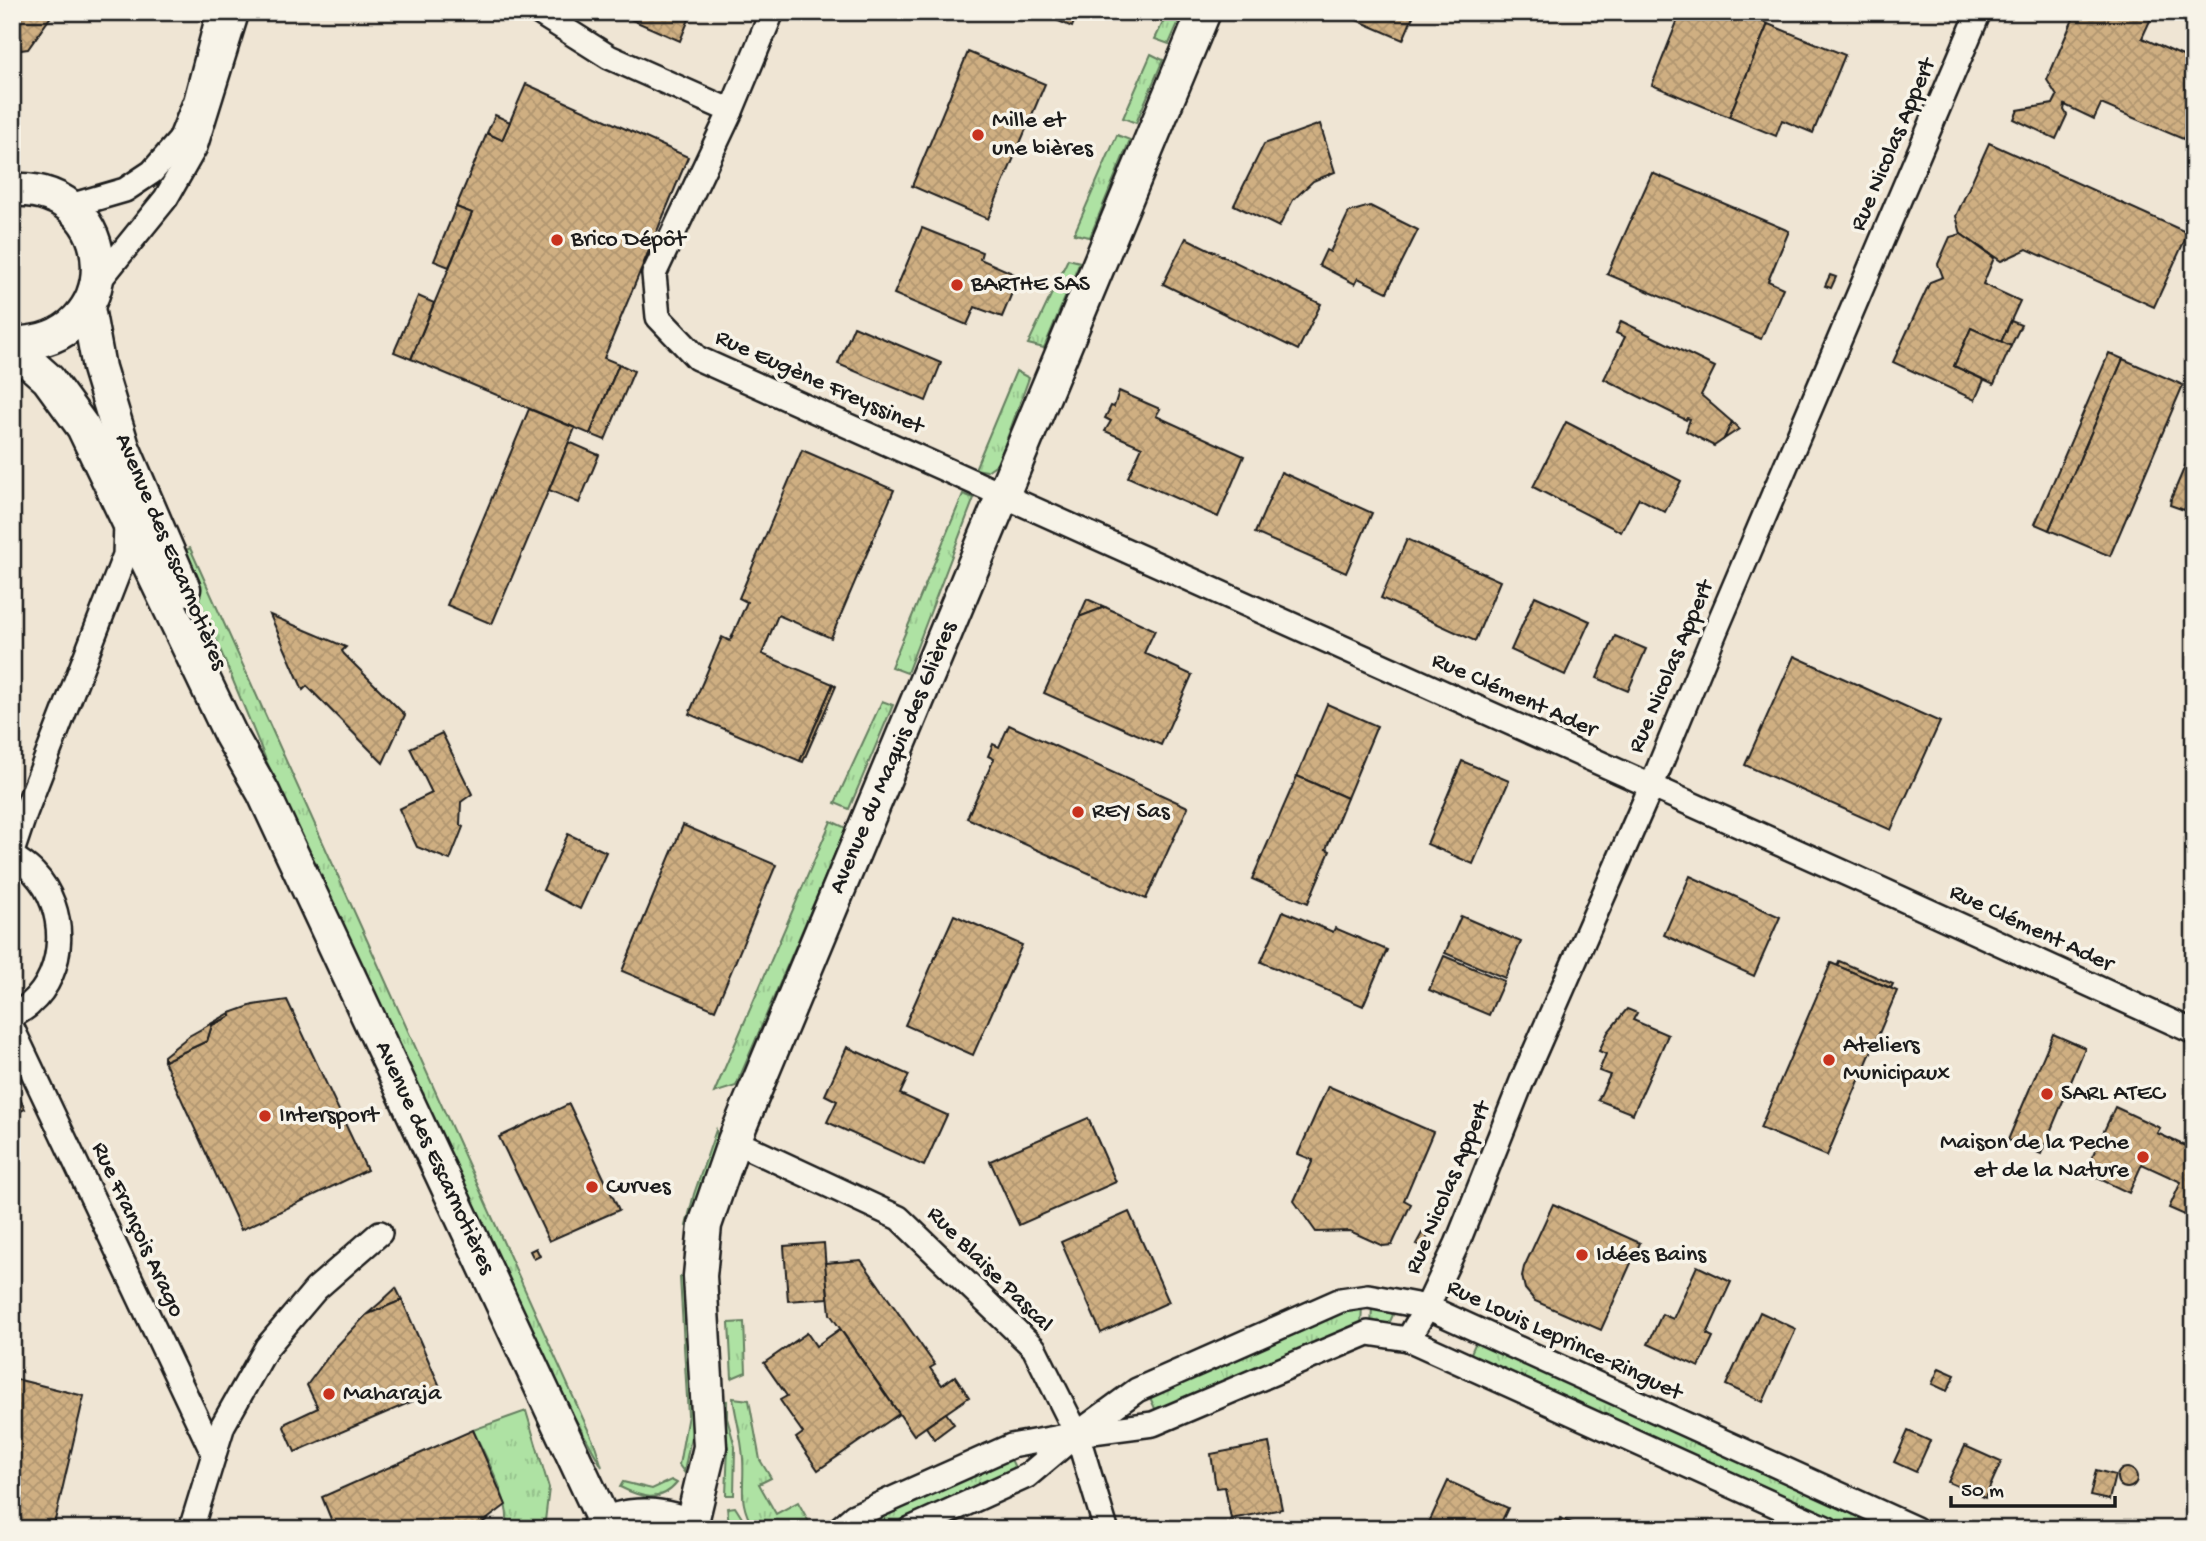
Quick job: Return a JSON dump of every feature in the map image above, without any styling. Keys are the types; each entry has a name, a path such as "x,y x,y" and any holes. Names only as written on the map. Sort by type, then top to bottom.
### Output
{"main road":[{"name":"Avenue du Maquis des Glières","path":"693,1527 710,1447 699,1276 705,1225 734,1141 1204,12"},
{"path":"18,184 51,195 71,206"},
{"name":"Avenue des Escarnotières","path":"71,206 85,222 99,261 93,295 99,368 123,447 237,708 263,792"},
{"path":"12,345 31,344 53,338 73,325 93,295"},
{"name":"Avenue des Escarnotières","path":"12,345 48,379 83,427 230,734 263,792 601,1526"},
{"path":"601,1526 633,1516 653,1516 693,1527"}],"street":[{"path":"71,206 125,190 152,172 180,140 196,100 219,12"},
{"path":"93,295 166,198 195,146 237,12"},
{"path":"538,12 609,57 731,111"},
{"name":"Rue Eugène Freyssinet","path":"772,12 731,111 654,274 658,317 697,358 1003,494"},
{"name":"Rue Nicolas Appert","path":"1408,1339 1427,1307 1457,1244 1522,1081 1651,787 1979,12"},
{"name":"Rue Clément Ader","path":"1003,494 2194,1032"},
{"path":"12,1017 32,1003 49,980 58,953 59,924 50,897 34,873 12,854 29,801 125,555 127,516"},
{"name":"Rue François Arago","path":"12,1028 214,1455"},
{"name":"Rue Blaise Pascal","path":"734,1141 899,1218 1034,1348 1077,1434 1106,1529"},
{"path":"191,1529 223,1425 267,1348 316,1289 380,1233"},
{"name":"Rue Louis Leprince-Ringuet","path":"910,1529 1027,1476 1077,1434 1137,1390 1341,1300 1368,1296 1427,1307 1916,1529"},
{"name":"Rue Louis Leprince-Ringuet","path":"839,1529 854,1516 1011,1446 1153,1424 1368,1334 1408,1339 1828,1529"}],"green space":[{"path":"1168,12 1183,12 1169,44 1155,39"},
{"path":"1151,54 1163,60 1136,123 1123,118"},
{"path":"1117,135 1130,140 1090,237 1074,234"},
{"path":"1068,259 1080,262 1044,348 1028,344"},
{"path":"1016,371 1029,378 998,463 987,471 975,469"},
{"path":"963,494 974,498 907,673 891,667"},
{"path":"190,548 595,1445 602,1467 543,1361 276,784 180,553"},
{"path":"882,701 893,705 849,809 835,803"},
{"path":"831,821 846,828 736,1086 714,1093"},
{"path":"716,1130 719,1142 692,1229 686,1226"},
{"path":"680,1277 688,1277 695,1417 684,1472 679,1465 688,1415"},
{"path":"1362,1305 1361,1327 1157,1413 1148,1393 1345,1307"},
{"path":"1372,1307 1388,1310 1393,1315 1388,1326 1371,1328"},
{"path":"744,1322 746,1372 732,1378 729,1323"},
{"path":"1478,1337 1898,1529 1846,1529 1468,1360"},
{"path":"733,1398 749,1400 760,1460 771,1478 759,1484 776,1514 798,1502 809,1522 797,1529 754,1529 749,1519 745,1510 742,1451"},
{"path":"727,1401 727,1418 735,1447 734,1495 726,1495 728,1447 721,1428 719,1402"},
{"path":"526,1411 549,1488 544,1529 505,1529 506,1508 502,1494 473,1430"},
{"path":"1009,1455 1018,1474 893,1529 856,1529 881,1510"},
{"path":"671,1480 677,1483 670,1490 650,1497 620,1487 623,1482 652,1489"},
{"path":"735,1507 749,1529 733,1529 729,1523 727,1508"}],"building":[{"path":"12,12 54,12 28,49 12,51"},
{"path":"614,12 692,12 680,41"},
{"path":"1038,12 1078,12 1072,27"},
{"path":"1338,12 1415,12 1403,40"},
{"path":"1681,12 1738,12 1768,24 1729,117 1652,85"},
{"path":"2076,12 2154,12 2142,38 2194,61 2194,115 2183,139 2101,104 2094,119 2065,105 2067,115 2056,139 2014,119 2018,110 2053,104 2057,96 2047,80"},
{"path":"1768,24 1845,55 1813,133 1782,120 1776,136 1729,117"},
{"name":"Mille et une bières","path":"968,52 1045,84 988,219 912,186"},
{"name":"Brico Dépôt","path":"526,84 688,157 604,358 619,364 590,434 411,359 472,213 456,207 487,133 502,140"},
{"path":"495,115 510,122 502,140 487,133"},
{"path":"1320,124 1335,172 1313,181 1293,200 1279,227 1234,205 1264,144"},
{"path":"1989,143 2188,233 2154,307 2027,249 2001,261 1961,234 1956,216"},
{"path":"1652,173 1789,231 1768,281 1783,288 1761,339 1607,274"},
{"path":"1370,206 1418,230 1387,292 1358,278 1355,284 1319,265 1326,250 1330,252 1349,212"},
{"path":"456,207 472,213 449,267 434,261"},
{"name":"BARTHE SAS","path":"922,228 982,252 980,259 1019,276 1002,317 975,307 967,325 894,294"},
{"path":"1961,234 1994,258 1983,284 2020,301 2001,342 1971,328 1954,366 1984,380 1975,400 1893,362 1930,282 1943,277 1938,264 1950,237"},
{"path":"1186,238 1321,304 1298,350 1163,284"},
{"path":"1830,275 1836,277 1831,288 1825,286"},
{"path":"418,296 434,303 411,359 394,352"},
{"path":"1621,321 1715,367 1701,395 1732,422 1724,439 1714,446 1686,431 1690,419 1686,420 1604,379 1625,337 1616,333"},
{"path":"2011,321 2021,325 2011,346 2001,342"},
{"path":"854,326 941,363 926,401 838,364"},
{"path":"1971,328 2011,346 1994,384 1954,366"},
{"path":"2109,353 2123,359 2049,530 2035,524"},
{"path":"2123,359 2183,385 2110,556 2049,530"},
{"path":"619,364 634,371 605,440 590,434"},
{"path":"1119,391 1160,409 1156,416 1244,456 1218,517 1128,477 1142,447 1105,431 1111,421 1105,418 1111,406 1114,407"},
{"path":"529,409 575,428 492,624 447,605"},
{"path":"1566,422 1681,481 1665,512 1639,498 1621,532 1533,487"},
{"path":"1732,422 1739,429 1724,439"},
{"path":"569,442 599,455 579,503 549,490"},
{"path":"2194,445 2194,509 2186,506 2184,510 2170,505"},
{"path":"802,450 894,490 831,638 778,615 762,654 833,684 800,761 689,714 722,637 730,641 747,602 739,598"},
{"path":"1281,472 1372,513 1346,573 1255,533"},
{"path":"1407,539 1500,581 1475,641 1381,598"},
{"path":"1535,596 1590,621 1565,675 1511,650"},
{"path":"1087,599 1105,607 1079,617"},
{"path":"1105,607 1155,630 1144,653 1192,675 1161,745 1044,693 1079,617"},
{"path":"270,615 346,647 342,651 344,654 405,715 383,763 307,686 303,690"},
{"path":"1615,636 1646,649 1628,691 1597,678"},
{"path":"1794,656 1940,722 1891,830 1745,765"},
{"path":"833,684 836,686 803,762 800,761"},
{"path":"1327,704 1377,726 1347,798 1297,776"},
{"name":"REY Sas","path":"1009,725 1188,807 1146,899 967,818 994,759 988,756 993,744 999,747"},
{"path":"442,733 472,794 461,802 460,825 463,827 450,860 417,847 399,809 432,793 410,748"},
{"path":"1462,761 1509,781 1473,864 1427,844"},
{"path":"1297,776 1347,798 1326,849 1330,851 1308,903 1252,879"},
{"path":"683,825 776,865 715,1010 622,971"},
{"path":"568,834 606,852 580,909 543,890"},
{"path":"1690,876 1780,917 1754,976 1664,935"},
{"path":"1283,911 1333,932 1335,928 1387,950 1363,1006 1261,962"},
{"path":"954,915 1022,945 973,1055 905,1025"},
{"path":"1461,916 1521,942 1505,978 1445,953"},
{"path":"1444,956 1504,981 1489,1015 1429,990"},
{"path":"1839,961 1893,984 1891,988 1837,966"},
{"name":"Ateliers Municipaux","path":"1831,963 1897,991 1827,1156 1760,1128"},
{"name":"Intersport","path":"287,1000 367,1170 241,1230 164,1061 207,1041 212,1025 231,1016 230,1013 253,1005"},
{"path":"1627,1009 1637,1013 1633,1020 1668,1035 1633,1114 1598,1100 1610,1075 1599,1071 1606,1054 1599,1051 1608,1032"},
{"path":"230,1013 231,1016 212,1025 207,1041 164,1061 164,1056 189,1036"},
{"name":"SARL ATEC","path":"2053,1034 2085,1048 2041,1154 2008,1140"},
{"path":"847,1047 909,1075 900,1094 947,1115 924,1166 827,1122 837,1101 825,1095"},
{"path":"1328,1086 1433,1132 1404,1200 1411,1204 1392,1245 1383,1246 1350,1231 1316,1232 1294,1201 1313,1160 1298,1154"},
{"path":"20,1099 25,1109 19,1112 14,1101"},
{"path":"569,1104 619,1210 549,1241 499,1137"},
{"name":"Maison de la Peche et de la Nature","path":"2115,1107 2160,1128 2157,1133 2194,1150 2194,1219 2169,1208 2181,1182 2142,1164 2129,1193 2085,1172"},
{"path":"1088,1118 1116,1182 1019,1225 990,1161"},
{"name":"Idées Bains","path":"1553,1204 1640,1243 1601,1330 1535,1301 1525,1289 1522,1276 1524,1267"},
{"path":"1129,1212 1169,1302 1101,1333 1061,1242"},
{"path":"1422,1233 1428,1236 1423,1247 1416,1244"},
{"path":"824,1243 828,1298 788,1301 784,1246"},
{"path":"536,1248 540,1256 534,1259 530,1251"},
{"path":"861,1260 935,1365 930,1368 942,1385 955,1376 969,1397 914,1435 830,1314 825,1263"},
{"path":"1697,1266 1731,1282 1707,1334 1713,1337 1699,1367 1648,1344 1662,1314 1673,1319"},
{"path":"396,1288 402,1300 366,1315 381,1302"},
{"path":"402,1300 441,1389 295,1452 284,1427 286,1423 318,1408 307,1385 334,1349 366,1315"},
{"path":"1760,1312 1796,1329 1763,1402 1726,1385"},
{"path":"840,1329 899,1414 818,1470 796,1438 803,1433 780,1400 787,1396 764,1363 807,1333 816,1346"},
{"path":"1939,1368 1955,1375 1947,1391 1932,1384"},
{"path":"12,1378 84,1396 53,1529 12,1529"},
{"path":"946,1413 954,1424 934,1439 926,1427"},
{"path":"473,1430 506,1505 474,1529 335,1529 322,1497"},
{"path":"1908,1431 1930,1441 1916,1472 1894,1462"},
{"path":"1269,1443 1282,1509 1231,1519 1225,1487 1216,1488 1211,1454"},
{"path":"1965,1446 2001,1462 1985,1498 1948,1482"},
{"path":"2123,1468 2131,1468 2137,1478 2131,1488 2123,1488 2117,1482 2117,1474"},
{"path":"2096,1470 2115,1475 2109,1500 2090,1496"},
{"path":"1448,1481 1508,1508 1498,1529 1426,1529"},
{"path":"1560,1518 1574,1524 1572,1529 1556,1529"}],"place":[{"name":"Mille et une bières","path":"978,135"},
{"name":"Brico Dépôt","path":"557,240"},
{"name":"BARTHE SAS","path":"957,285"},
{"name":"REY Sas","path":"1078,812"},
{"name":"Ateliers Municipaux","path":"1829,1060"},
{"name":"SARL ATEC","path":"2047,1094"},
{"name":"Intersport","path":"265,1116"},
{"name":"Maison de la Peche et de la Nature","path":"2143,1157"},
{"name":"Curves","path":"592,1187"},
{"name":"Idées Bains","path":"1582,1255"},
{"name":"Maharaja","path":"329,1394"}]}
